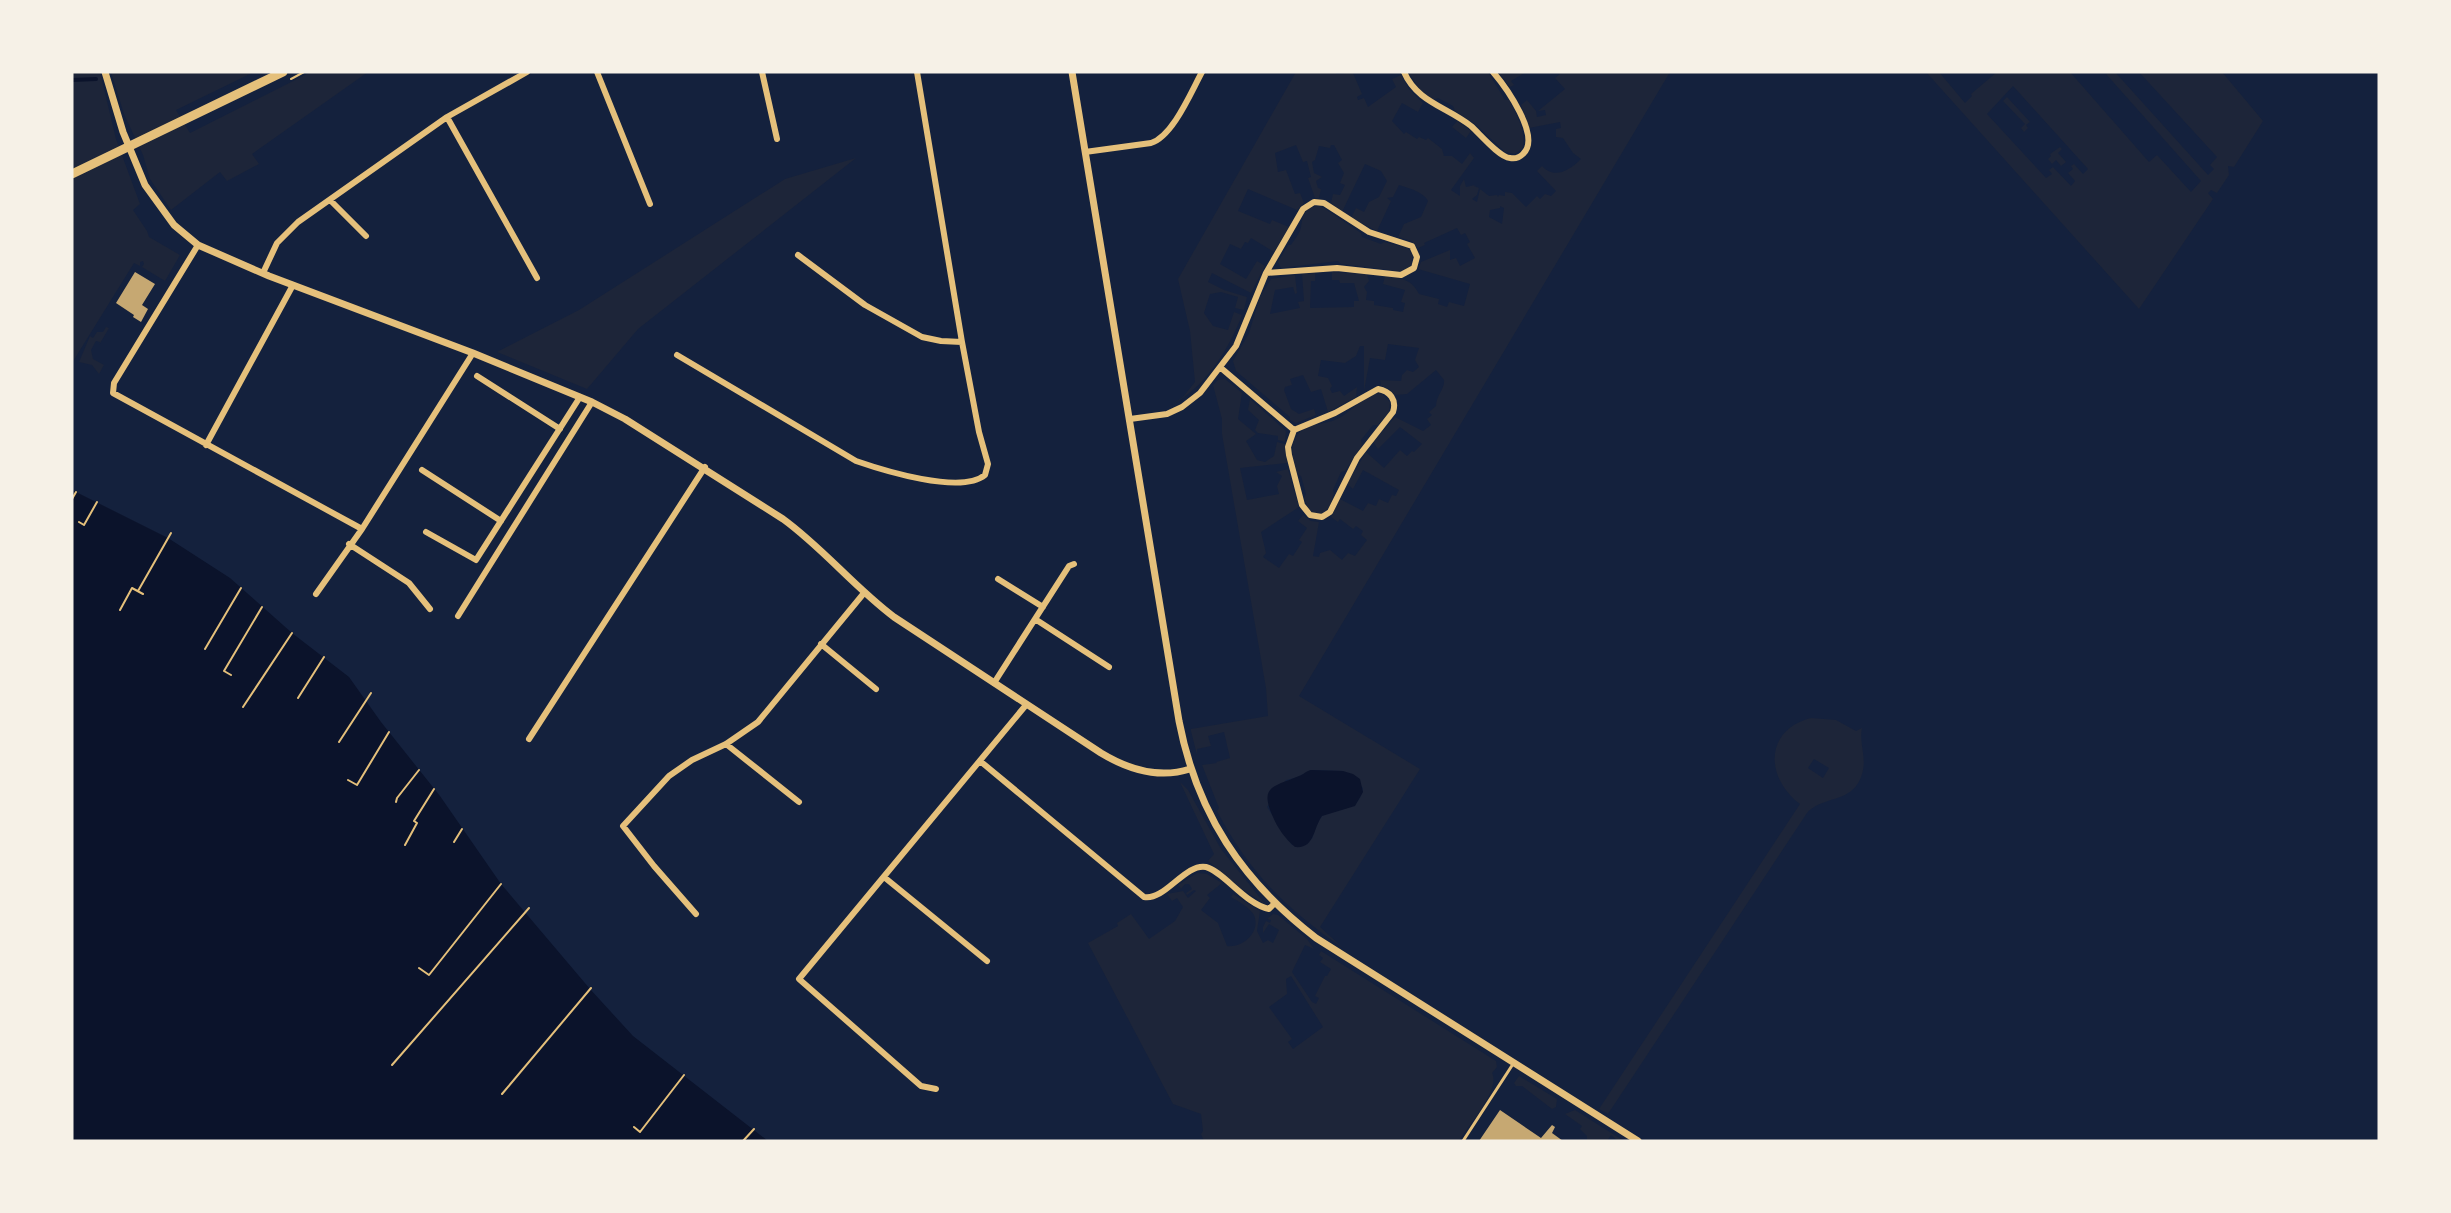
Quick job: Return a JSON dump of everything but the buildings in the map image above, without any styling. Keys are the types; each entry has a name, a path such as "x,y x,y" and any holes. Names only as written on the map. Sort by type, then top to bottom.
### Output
{"main road":[{"path":"72,174 283,72"}],"street":[{"path":"105,72 123,132 145,185 174,225 198,246 262,273 473,353 625,418 705,467 800,531 864,593 894,617 1110,758 1128,767 1153,773 1190,769"},
{"path":"262,273 277,243 298,222 447,117 527,72"},
{"path":"597,72 650,204"},
{"path":"762,72 777,139"},
{"path":"677,355 856,461 895,474 947,482 979,480 987,472 988,464 979,432 962,342 917,72"},
{"path":"1072,72 1178,712 1190,769 1222,836 1244,869 1275,903 1307,931 1340,955 1638,1141"},
{"path":"1085,153 1151,143 1161,139 1202,72"},
{"path":"1404,72 1412,88 1423,98 1464,121 1504,156 1515,158 1523,155 1527,148 1526,130 1514,100 1493,72"},
{"path":"447,117 537,278"},
{"path":"330,200 366,236"},
{"path":"1130,419 1167,414 1182,407 1200,393 1221,368 1241,338 1266,273 1303,209 1316,202 1327,205 1369,232 1409,244 1415,250 1417,257 1414,268 1401,275 1337,268 1266,273"},
{"path":"198,246 114,383 112,391 119,398 362,529"},
{"path":"798,255 865,305 921,337 962,342"},
{"path":"206,445 293,285"},
{"path":"316,594 349,544 362,529 473,353"},
{"path":"1221,368 1294,430"},
{"path":"477,376 560,429"},
{"path":"1375,389 1387,392 1394,400 1393,412 1357,458 1333,508 1322,517 1310,516 1302,505 1288,451 1294,430 1342,409 1375,389"},
{"path":"426,531 476,560 580,397"},
{"path":"458,616 592,402"},
{"path":"529,739 705,467"},
{"path":"422,470 501,520"},
{"path":"349,544 409,583 430,609"},
{"path":"994,683 1070,566 1074,564"},
{"path":"998,579 1043,607"},
{"path":"696,914 623,826 669,776 692,760 726,744 758,722 864,593"},
{"path":"1035,619 1109,667"},
{"path":"821,644 876,689"},
{"path":"936,1089 921,1086 799,979 1026,705"},
{"path":"726,744 799,802"},
{"path":"980,761 1144,897 1153,896 1200,867 1210,868 1260,906 1269,909 1275,903"},
{"path":"884,877 987,961"}],"lane":[{"path":"1463,1141 1513,1064"}],"path":[{"path":"72,499 76,492"},
{"path":"79,522 84,525 97,502"},
{"path":"138,591 171,533"},
{"path":"120,610 132,588 143,594"},
{"path":"205,649 241,588"},
{"path":"231,675 224,671 262,607"},
{"path":"243,707 292,633"},
{"path":"298,698 324,657"},
{"path":"339,742 371,693"},
{"path":"348,780 357,785 389,732"},
{"path":"396,802 419,770"},
{"path":"405,845 417,823 414,821 434,789"},
{"path":"454,842 462,828"},
{"path":"419,968 429,975 501,884"},
{"path":"392,1065 529,908"},
{"path":"502,1094 591,988"},
{"path":"634,1127 640,1132 684,1075"},
{"path":"743,1141 754,1129"}],"shaded area":[{"path":"72,72 100,72 116,139 140,204 133,210 149,237 180,255 165,281 142,267 143,261 140,262 140,266 134,263 72,363"},
{"path":"111,72 254,72 176,110 190,133 311,72 368,72 252,154 259,164 227,181 220,172 171,210 150,179 143,155 124,114"},
{"path":"1296,72 1336,72 1336,74 1355,72 1353,73 1362,94 1357,97 1358,100 1364,98 1368,107 1396,87 1392,79 1401,75 1409,89 1423,103 1418,112 1402,103 1392,121 1404,134 1406,132 1417,139 1419,137 1426,140 1428,138 1442,149 1444,156 1452,156 1462,164 1470,153 1474,158 1451,190 1460,196 1460,186 1464,179 1466,187 1475,185 1479,188 1477,195 1472,199 1477,202 1480,189 1489,196 1497,195 1498,197 1499,195 1505,196 1505,192 1512,193 1526,207 1537,196 1540,199 1545,194 1551,196 1556,191 1537,171 1542,166 1557,173 1567,170 1581,159 1573,153 1563,138 1556,137 1556,129 1561,128 1560,122 1529,128 1521,105 1527,100 1536,111 1537,117 1546,115 1545,110 1538,111 1565,89 1555,78 1560,74 1559,72 1670,72 1299,696 1420,769 1320,927 1343,948 1287,904 1256,871 1242,852 1217,811 1219,808 1202,765 1230,758 1224,732 1208,736 1211,746 1197,749 1197,755 1191,731 1191,729 1268,716 1266,688 1222,434 1222,419 1213,385 1218,380 1225,379 1242,393 1238,419 1256,434 1246,441 1257,460 1265,462 1274,456 1277,442 1285,444 1287,463 1240,468 1247,500 1279,494 1277,486 1282,476 1276,472 1288,469 1299,507 1261,532 1266,553 1263,557 1279,568 1289,554 1293,556 1307,528 1298,521 1303,515 1311,521 1319,522 1313,556 1319,557 1320,553 1330,550 1342,560 1348,553 1355,556 1367,540 1361,535 1363,531 1356,526 1353,529 1340,519 1338,522 1331,517 1340,499 1363,511 1368,503 1376,506 1379,499 1388,503 1392,495 1396,496 1399,490 1363,470 1353,489 1347,484 1366,452 1384,468 1400,450 1407,456 1422,444 1400,427 1378,449 1373,442 1395,417 1423,431 1431,425 1427,419 1432,415 1429,412 1436,406 1444,380 1436,370 1407,394 1395,395 1389,389 1381,386 1380,380 1401,381 1402,375 1407,370 1413,372 1419,367 1415,360 1419,348 1388,344 1385,360 1370,358 1364,391 1364,346 1360,346 1356,356 1345,363 1321,360 1318,376 1328,378 1332,386 1330,389 1332,393 1340,391 1344,396 1357,387 1356,397 1328,412 1321,389 1311,392 1303,375 1290,379 1292,385 1285,387 1284,390 1291,409 1299,414 1314,409 1316,415 1296,423 1236,371 1233,361 1249,333 1260,297 1271,279 1295,275 1297,293 1295,294 1293,287 1275,290 1270,314 1300,308 1298,302 1304,301 1302,274 1315,273 1315,281 1311,281 1310,308 1354,307 1354,301 1359,301 1354,283 1340,283 1339,280 1332,280 1332,272 1367,274 1369,281 1364,287 1367,292 1366,300 1374,301 1374,305 1393,308 1393,310 1403,312 1405,303 1401,302 1405,290 1383,284 1385,276 1409,282 1419,294 1439,299 1438,304 1447,307 1449,302 1464,306 1470,284 1418,269 1421,262 1450,250 1450,260 1456,258 1460,266 1475,258 1467,244 1470,242 1465,233 1461,235 1457,228 1418,248 1411,241 1398,237 1404,224 1421,217 1428,201 1419,193 1399,185 1393,197 1387,198 1391,201 1377,231 1351,218 1356,208 1364,212 1369,202 1379,197 1387,181 1381,171 1365,164 1342,212 1331,203 1333,194 1340,195 1345,185 1340,183 1344,173 1338,163 1342,160 1334,145 1330,148 1319,146 1315,160 1312,162 1314,173 1322,177 1316,181 1318,188 1321,189 1319,198 1315,198 1308,178 1311,177 1307,161 1303,162 1296,145 1275,153 1278,172 1286,170 1295,194 1300,193 1304,203 1297,210 1248,189 1238,211 1270,224 1272,220 1289,227 1274,252 1251,238 1241,249 1230,244 1220,264 1246,279 1257,261 1265,266 1251,293 1212,273 1208,282 1247,297 1244,310 1235,308 1238,297 1221,292 1210,294 1204,313 1213,326 1228,330 1234,312 1242,315 1223,354 1205,378 1195,389 1183,398 1171,405 1183,397 1195,382 1190,331 1178,279","holes":["1500,206 1504,208 1502,224 1489,217 1490,210 1500,208","1311,770 1343,771 1363,788 1361,796 1353,805 1322,816 1312,839 1292,845 1267,807 1286,780"]},
{"path":"1408,72 1488,72 1505,100 1509,100 1518,117 1523,137 1522,149 1515,154 1505,152 1476,125 1455,111 1453,106 1438,98 1433,100 1420,90"},
{"path":"1498,72 1526,72 1511,81 1514,85 1510,87"},
{"path":"1926,72 1939,72 1965,103 1972,96 1971,94 1997,72 2070,72 2149,162 2157,155 2191,192 2201,181 2106,74 2115,72 2208,175 2214,169 2210,165 2217,157 2139,72 2222,72 2263,121 2234,167 2228,166 2229,175 2217,193 2211,190 2208,193 2213,199 2139,309","holes":["2013,86 2088,169 2083,174 2074,164 2071,166 2073,169 2068,173 2075,181 2071,186 2053,167 2049,170 2052,174 2046,178 1987,114"]},
{"path":"2007,97 2030,122 2026,125 2028,128 2024,132 2021,128 2025,124 2003,101"},
{"path":"1457,121 1471,131 1466,138 1452,127"},
{"path":"2060,147 2062,149 2058,153 2066,162 2061,166 2056,160 2052,164 2048,159 2050,154"},
{"path":"856,158 638,329 587,389 497,352 579,310 785,179"},
{"path":"1318,206 1361,233 1362,237 1381,244 1384,242 1408,248 1413,255 1411,265 1405,271 1341,264 1338,261 1281,268 1278,262 1298,234 1305,213 1310,208"},
{"path":"106,327 109,328 99,345 100,342 96,341 91,350 93,359 104,365 99,374 92,365 79,362 90,336 93,338 97,332 103,332"},
{"path":"1381,393 1390,402 1389,412 1378,425 1373,425 1361,440 1362,445 1345,471 1341,472 1329,507 1322,514 1310,512 1292,451 1296,437 1304,429 1337,419 1368,397"},
{"path":"1250,399 1286,431 1285,442 1278,440 1278,436 1258,433 1255,430 1259,420 1248,410"},
{"path":"72,490 168,538 230,578 292,633 349,677 381,722 440,796 501,884 590,989 633,1036 768,1141 72,1141"},
{"path":"1811,718 1836,720 1856,731 1862,728 1864,765 1859,781 1847,794 1822,803 1807,813 1608,1114 1599,1109 1800,804 1788,793 1780,781 1775,756 1778,744 1785,733 1796,724","holes":["1814,759 1829,768 1823,778 1808,768"]},
{"path":"1311,770 1343,771 1353,774 1360,779 1363,792 1355,806 1322,816 1310,841 1302,847 1295,847 1285,837 1275,821 1269,807 1268,793 1276,786"},
{"path":"1180,782 1188,790 1221,849 1265,904 1243,890 1208,861 1214,854"},
{"path":"1197,873 1207,874 1222,883 1207,895 1210,898 1201,910 1218,923 1227,946 1244,942 1255,928 1254,915 1247,907 1231,897 1233,894 1260,911 1257,931 1263,943 1268,940 1273,943 1279,930 1269,924 1263,933 1266,921 1270,923 1271,920 1267,919 1273,914 1278,915 1307,939 1314,949 1305,945 1292,972 1312,1002 1316,1004 1319,998 1315,996 1331,969 1320,962 1323,958 1319,955 1321,951 1496,1061 1497,1067 1492,1073 1494,1080 1488,1098 1459,1141 1204,1141 1201,1134 1203,1131 1201,1114 1173,1104 1088,943 1118,926 1117,923 1131,914 1149,939 1175,921 1183,907 1177,898 1172,901 1167,894 1183,891 1188,898 1196,891 1187,895 1186,893 1192,889 1189,884 1185,884 1181,889 1178,885","holes":["1291,976 1323,1027 1293,1049 1288,1042 1292,1039 1269,1007 1287,994 1286,979"]},
{"path":"1519,1076 1557,1099 1556,1107 1552,1109 1522,1086 1516,1086 1514,1083"},
{"path":"1575,1110 1624,1141 1618,1141 1611,1135 1607,1141 1587,1141 1587,1136 1580,1129 1582,1126 1565,1114"}],"waterway":[{"path":"72,80 96,79"}]}
